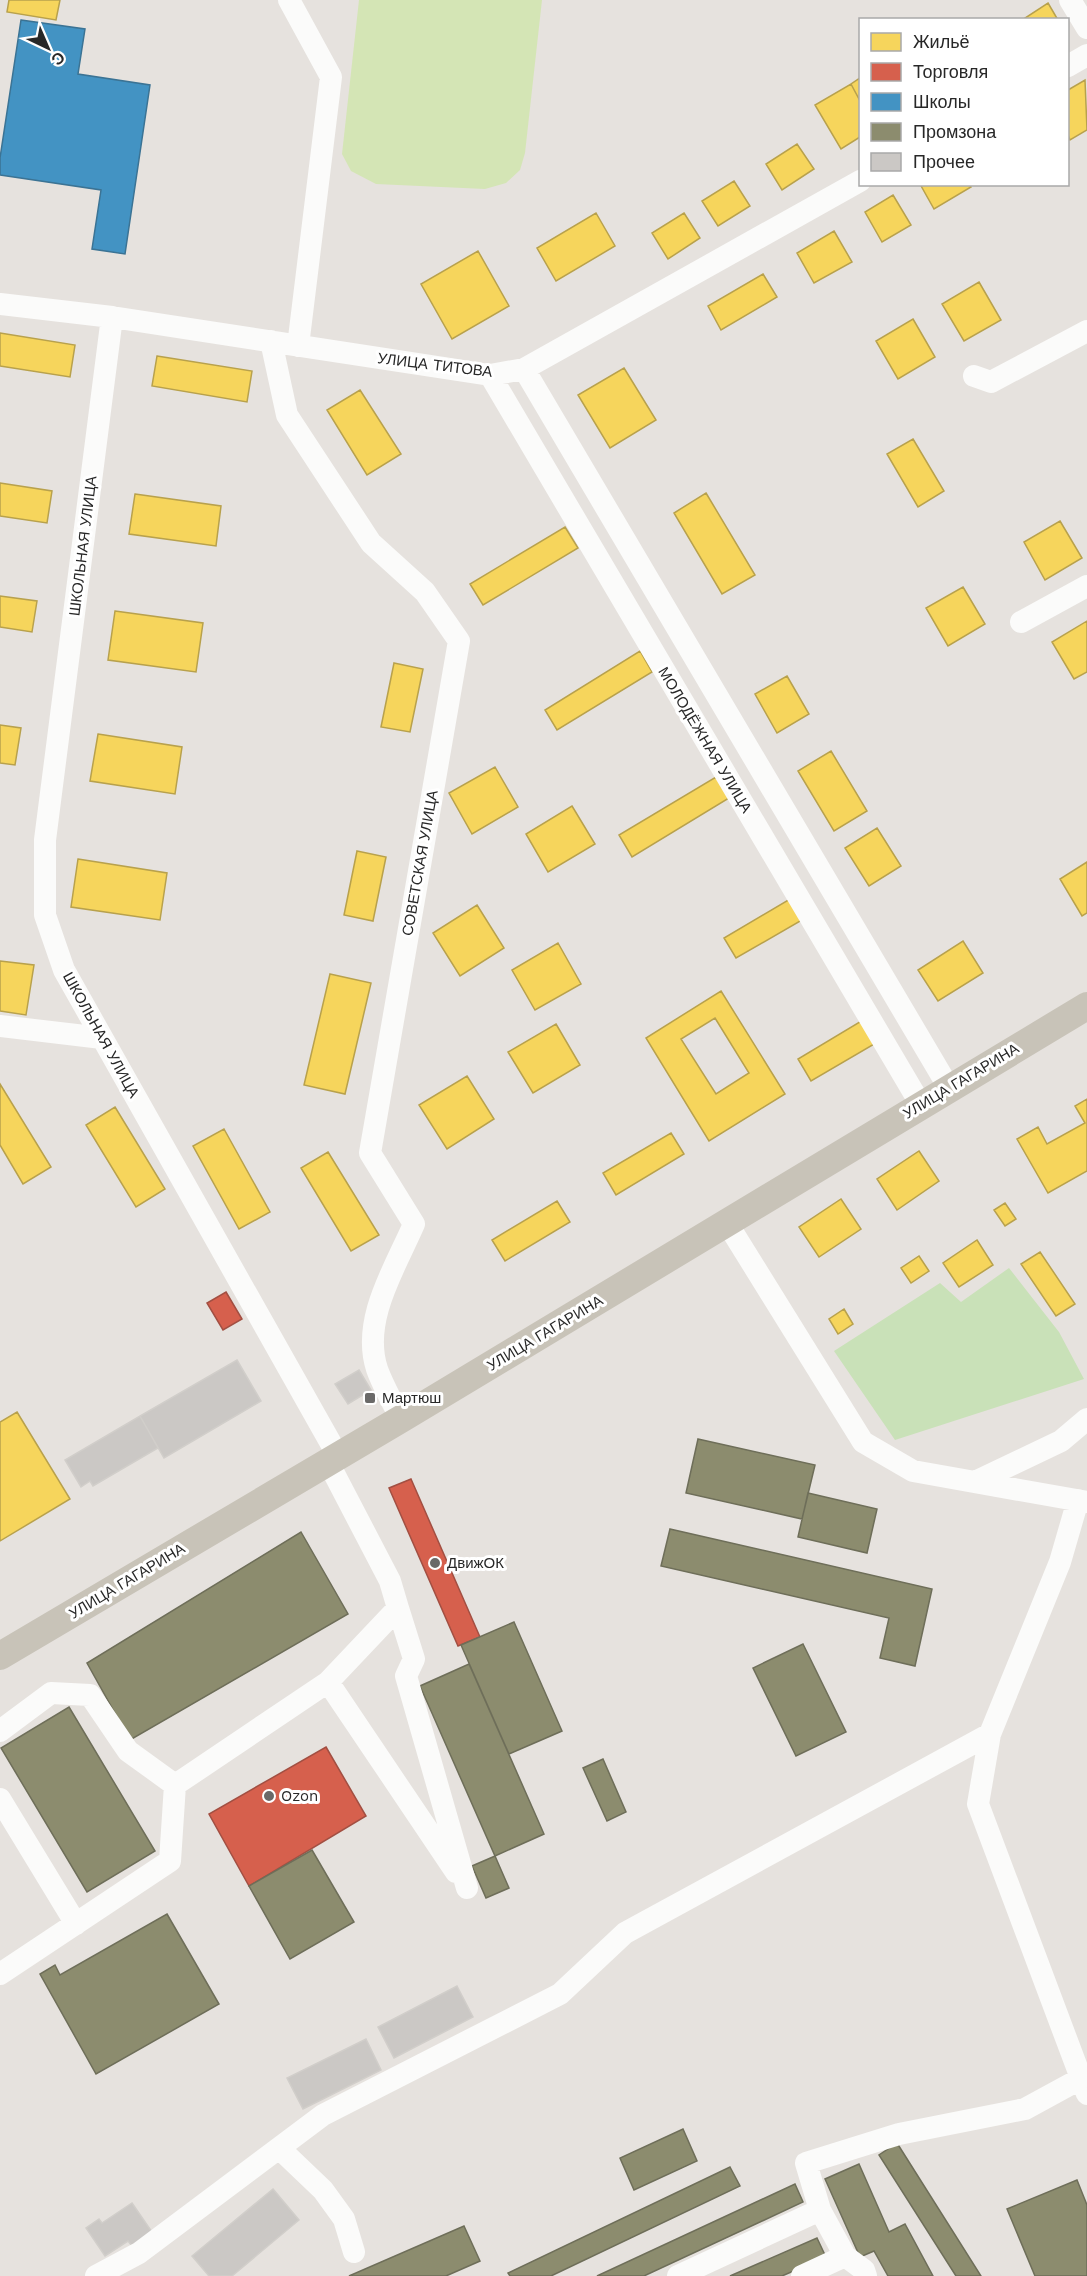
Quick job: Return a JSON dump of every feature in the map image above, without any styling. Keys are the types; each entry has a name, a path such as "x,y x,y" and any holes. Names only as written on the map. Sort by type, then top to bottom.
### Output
{"main road":[{"name":"УЛИЦА ГАГАРИНА","path":"0,1656 401,1419 1087,1006"}],"street":[{"path":"289,0 331,77 298,346"},
{"path":"1070,0 1087,28"},
{"path":"1069,65 1087,55"},
{"name":"УЛИЦА ТИТОВА","path":"0,304 112,317 490,375 524,369 859,182"},
{"name":"ШКОЛЬНАЯ УЛИЦА","path":"112,317 45,840 45,915 64,970 333,1459 390,1581 414,1659 406,1676 467,1888 328,1682"},
{"path":"975,376 991,382 1087,331"},
{"name":"СОВЕТСКАЯ УЛИЦА","path":"271,341 287,415 371,543 425,592 459,641 369,1153 414,1224 373,1320 373,1349 378,1370 401,1419"},
{"path":"524,369 949,1088"},
{"name":"МОЛОДЁЖНАЯ УЛИЦА","path":"490,375 921,1105"},
{"path":"1022,622 1087,586"},
{"path":"0,1026 102,1038"},
{"path":"727,1223 863,1442 913,1471 1083,1501 990,1734 978,1804 1085,2086 1025,2109 899,2134 806,2163 820,2210 845,2256 864,2270 866,2276"},
{"path":"975,1482 1061,1441 1087,1419"},
{"path":"175,1785 328,1682 398,1608"},
{"path":"0,1731 51,1693 90,1695 128,1751 175,1785"},
{"path":"96,2276 139,2253 323,2115 560,1994 625,1933 990,1734"},
{"path":"0,1974 170,1861 175,1785"},
{"path":"0,1799 76,1924"},
{"path":"279,2148 323,2190 344,2220 354,2252"},
{"path":"678,2276 820,2210"},
{"path":"802,2276 845,2256"}],"green space":[{"path":"359,0 542,0 525,153 520,170 506,183 485,189 376,184 351,171 342,154"},
{"path":"1009,1268 1059,1332 1084,1379 895,1440 834,1351 940,1283 961,1302"}],"building: Жильё":[{"path":"9,0 60,0 56,20 7,12"},
{"path":"1048,3 1057,18 1025,18"},
{"path":"859,79 859,99 851,84"},
{"path":"1085,80 1087,130 1070,140 1069,138 1069,89"},
{"path":"851,84 859,99 859,138 841,149 815,105"},
{"path":"797,144 814,169 782,190 766,164"},
{"path":"734,181 750,206 718,226 702,201"},
{"path":"921,186 971,187 934,209"},
{"path":"893,195 911,225 882,242 865,212"},
{"path":"596,213 615,246 556,281 537,248"},
{"path":"684,213 700,238 668,259 652,233"},
{"path":"834,231 852,262 814,283 797,253"},
{"path":"478,251 509,306 452,339 421,284"},
{"path":"763,274 777,297 721,330 708,306"},
{"path":"979,282 1001,320 964,341 942,304"},
{"path":"913,319 935,357 898,379 876,341"},
{"path":"0,333 75,345 70,377 0,366"},
{"path":"157,356 252,371 247,402 152,386"},
{"path":"624,368 656,420 610,448 578,395"},
{"path":"360,390 401,454 367,475 327,410"},
{"path":"913,439 944,491 918,507 887,454"},
{"path":"0,483 52,491 47,523 0,516"},
{"path":"706,493 755,575 722,594 674,513"},
{"path":"135,494 221,506 216,546 129,534"},
{"path":"1060,521 1082,558 1045,580 1024,542"},
{"path":"565,527 578,548 483,605 470,584"},
{"path":"963,587 985,624 948,646 926,608"},
{"path":"0,596 37,601 32,632 0,627"},
{"path":"115,611 203,623 196,672 108,660"},
{"path":"1087,621 1087,672 1074,679 1052,642"},
{"path":"640,651 652,672 557,730 545,710"},
{"path":"394,663 423,669 410,732 381,727"},
{"path":"787,676 809,714 777,733 755,694"},
{"path":"0,725 21,728 15,765 0,763"},
{"path":"98,734 182,747 175,794 90,781"},
{"path":"831,751 867,811 834,831 798,771"},
{"path":"495,767 518,807 472,834 449,793"},
{"path":"716,777 729,798 632,857 619,835"},
{"path":"572,806 595,844 548,872 526,834"},
{"path":"877,828 901,866 869,886 845,848"},
{"path":"357,851 386,857 373,921 344,915"},
{"path":"78,859 167,873 160,920 71,907"},
{"path":"1087,862 1087,913 1082,916 1060,879"},
{"path":"790,899 802,920 736,958 724,938"},
{"path":"477,905 504,948 460,976 433,933"},
{"path":"963,941 983,973 938,1001 918,970"},
{"path":"558,943 581,984 535,1010 512,970"},
{"path":"0,961 34,965 26,1015 0,1011"},
{"path":"330,974 371,983 345,1094 304,1085"},
{"path":"721,991 785,1094 709,1141 646,1038","holes":["715,1018 749,1073 716,1094 681,1039"]},
{"path":"863,1020 876,1043 811,1081 798,1059"},
{"path":"556,1024 580,1065 533,1093 508,1052"},
{"path":"467,1076 494,1119 447,1149 419,1105"},
{"path":"0,1084 51,1167 23,1184 0,1145"},
{"path":"1087,1099 1087,1171 1048,1193 1017,1139 1038,1127 1047,1144 1085,1123 1075,1106"},
{"path":"115,1107 165,1189 136,1207 86,1125"},
{"path":"224,1129 270,1212 239,1229 193,1146"},
{"path":"671,1133 684,1154 616,1195 603,1173"},
{"path":"919,1151 939,1181 897,1210 877,1179"},
{"path":"328,1152 379,1235 351,1251 301,1168"},
{"path":"841,1199 861,1229 819,1257 799,1227"},
{"path":"557,1201 570,1222 505,1261 492,1240"},
{"path":"1005,1203 1016,1219 1005,1226 994,1210"},
{"path":"977,1240 993,1265 959,1287 943,1263"},
{"path":"1040,1252 1075,1304 1056,1316 1021,1264"},
{"path":"919,1256 929,1271 911,1283 901,1268"},
{"path":"844,1309 853,1324 838,1334 829,1319"},
{"path":"17,1412 70,1499 0,1541 0,1422"}],"building: Торговля":[{"path":"226,1292 242,1319 223,1330 207,1303"},
{"name":"ДвижОК","path":"411,1479 480,1637 458,1646 389,1488"},
{"path":"326,1747 366,1816 249,1886 209,1814"}],"building: Школы":[{"path":"21,20 85,29 78,74 150,85 125,254 92,249 101,190 0,175 0,158"}],"building: Промзона":[{"path":"698,1439 815,1465 802,1519 686,1493"},
{"path":"808,1493 877,1509 867,1553 798,1537"},
{"path":"670,1529 932,1589 915,1666 880,1658 889,1618 661,1566"},
{"path":"301,1532 348,1614 130,1740 87,1663"},
{"path":"514,1622 562,1731 509,1754 461,1645"},
{"path":"803,1644 846,1732 796,1756 753,1668"},
{"path":"469,1664 544,1834 495,1856 420,1686"},
{"path":"69,1707 155,1851 87,1892 1,1748"},
{"path":"603,1759 626,1812 607,1821 583,1768"},
{"path":"312,1850 354,1922 290,1959 249,1886"},
{"path":"495,1856 509,1888 486,1898 472,1866"},
{"path":"167,1914 219,2004 96,2074 40,1974 55,1965 60,1975"},
{"path":"683,2129 697,2161 634,2190 620,2158"},
{"path":"897,2143 981,2276 956,2276 879,2155"},
{"path":"859,2164 889,2232 905,2224 933,2276 888,2276 874,2251 860,2257 825,2179"},
{"path":"730,2167 740,2186 551,2276 510,2276 508,2273"},
{"path":"1077,2180 1087,2205 1087,2276 1035,2276 1007,2209"},
{"path":"795,2184 803,2202 644,2276 597,2276"},
{"path":"464,2226 480,2261 446,2276 349,2276"},
{"path":"817,2238 826,2257 782,2276 730,2276"}],"building: Прочее":[{"path":"237,1360 261,1401 164,1458 140,1416"},
{"path":"359,1370 371,1390 348,1404 335,1384"},
{"path":"140,1416 158,1448 93,1486 90,1481 81,1487 65,1460"},
{"path":"457,1986 473,2017 394,2058 378,2027"},
{"path":"366,2039 381,2070 303,2109 287,2078"},
{"path":"273,2189 299,2220 232,2276 209,2276 192,2256"},
{"path":"132,2203 152,2232 132,2246 128,2241 105,2256 86,2228 99,2219 102,2223"}],"place":[{"name":"Мартюш","path":"370,1398"},
{"name":"ДвижОК","path":"435,1563"},
{"name":"Ozon","path":"269,1796"}]}
